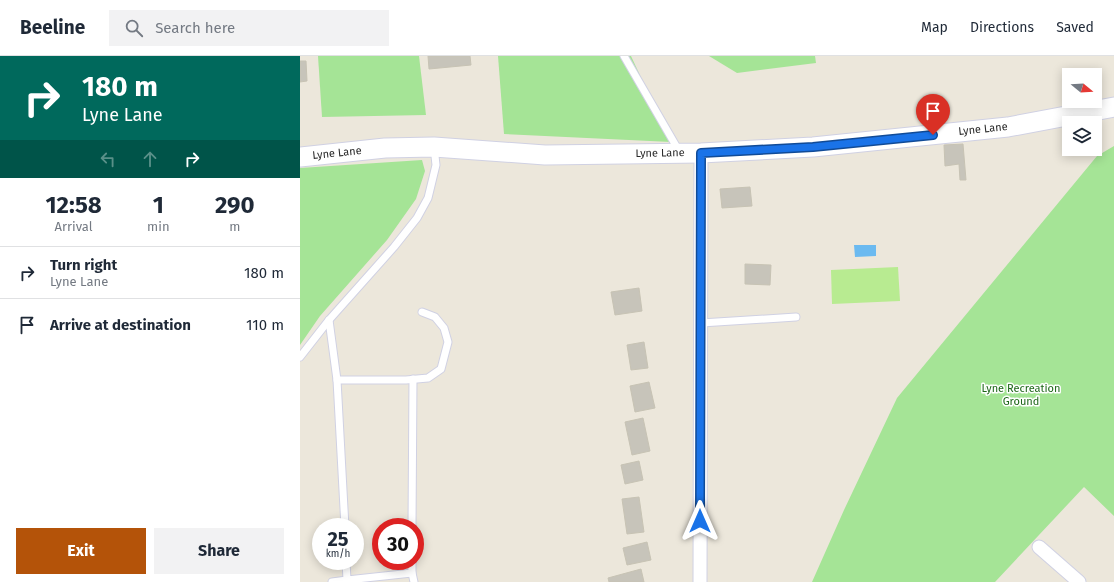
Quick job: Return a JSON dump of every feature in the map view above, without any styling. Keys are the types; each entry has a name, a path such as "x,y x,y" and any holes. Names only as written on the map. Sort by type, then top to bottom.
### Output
{"street":[{"name":"Lyne Lane","path":"300,157 386,148 434,147 545,155 701,153 813,147 1008,127 1114,107"},
{"path":"700,582 701,153"},
{"path":"1039,547 1079,582"}],"lane":[{"path":"624,56 680,153"},
{"path":"300,357 329,320 394,247 417,218 428,198 436,166 434,147"},
{"path":"337,380 428,378 441,369 448,342 444,328 435,317 422,312"},
{"path":"701,324 796,317"},
{"path":"329,320 337,380 345,518"},
{"path":"412,518 413,379"},
{"path":"346,570 347,581"},
{"path":"332,582 412,573 414,582"}],"green space":[{"path":"318,56 419,56 426,115 322,117"},
{"path":"498,56 631,56 671,142 504,134"},
{"path":"709,56 815,56 816,63 737,73"},
{"name":"Lyne Recreation Ground","path":"1114,146 1114,516 1084,487 995,582 812,582 897,398 1097,156 1102,156 1102,153"},
{"path":"422,160 425,171 416,199 387,240 320,316 300,345 300,168"},
{"path":"898,267 900,301 832,304 831,270"}],"water":[{"path":"854,245 876,245 876,256 855,257"}],"building":[{"path":"428,56 470,56 471,65 429,69"},
{"path":"300,61 306,61 307,81 300,82"},
{"path":"963,144 966,180 960,180 959,164 945,166 944,145"},
{"path":"750,187 752,206 722,208 720,189"},
{"path":"745,264 771,265 770,285 745,284"},
{"path":"639,288 642,311 615,315 611,292"},
{"path":"644,342 648,368 631,370 627,345"},
{"path":"649,382 655,408 635,412 630,386"},
{"path":"643,418 650,451 632,455 625,422"},
{"path":"639,461 643,480 625,484 621,465"},
{"path":"639,497 644,532 627,534 622,499"},
{"path":"647,542 651,560 627,565 623,548"},
{"path":"641,569 644,582 609,582 608,578"}],"route":[{"path":"700,521 701,153 813,147 933,135"}]}
